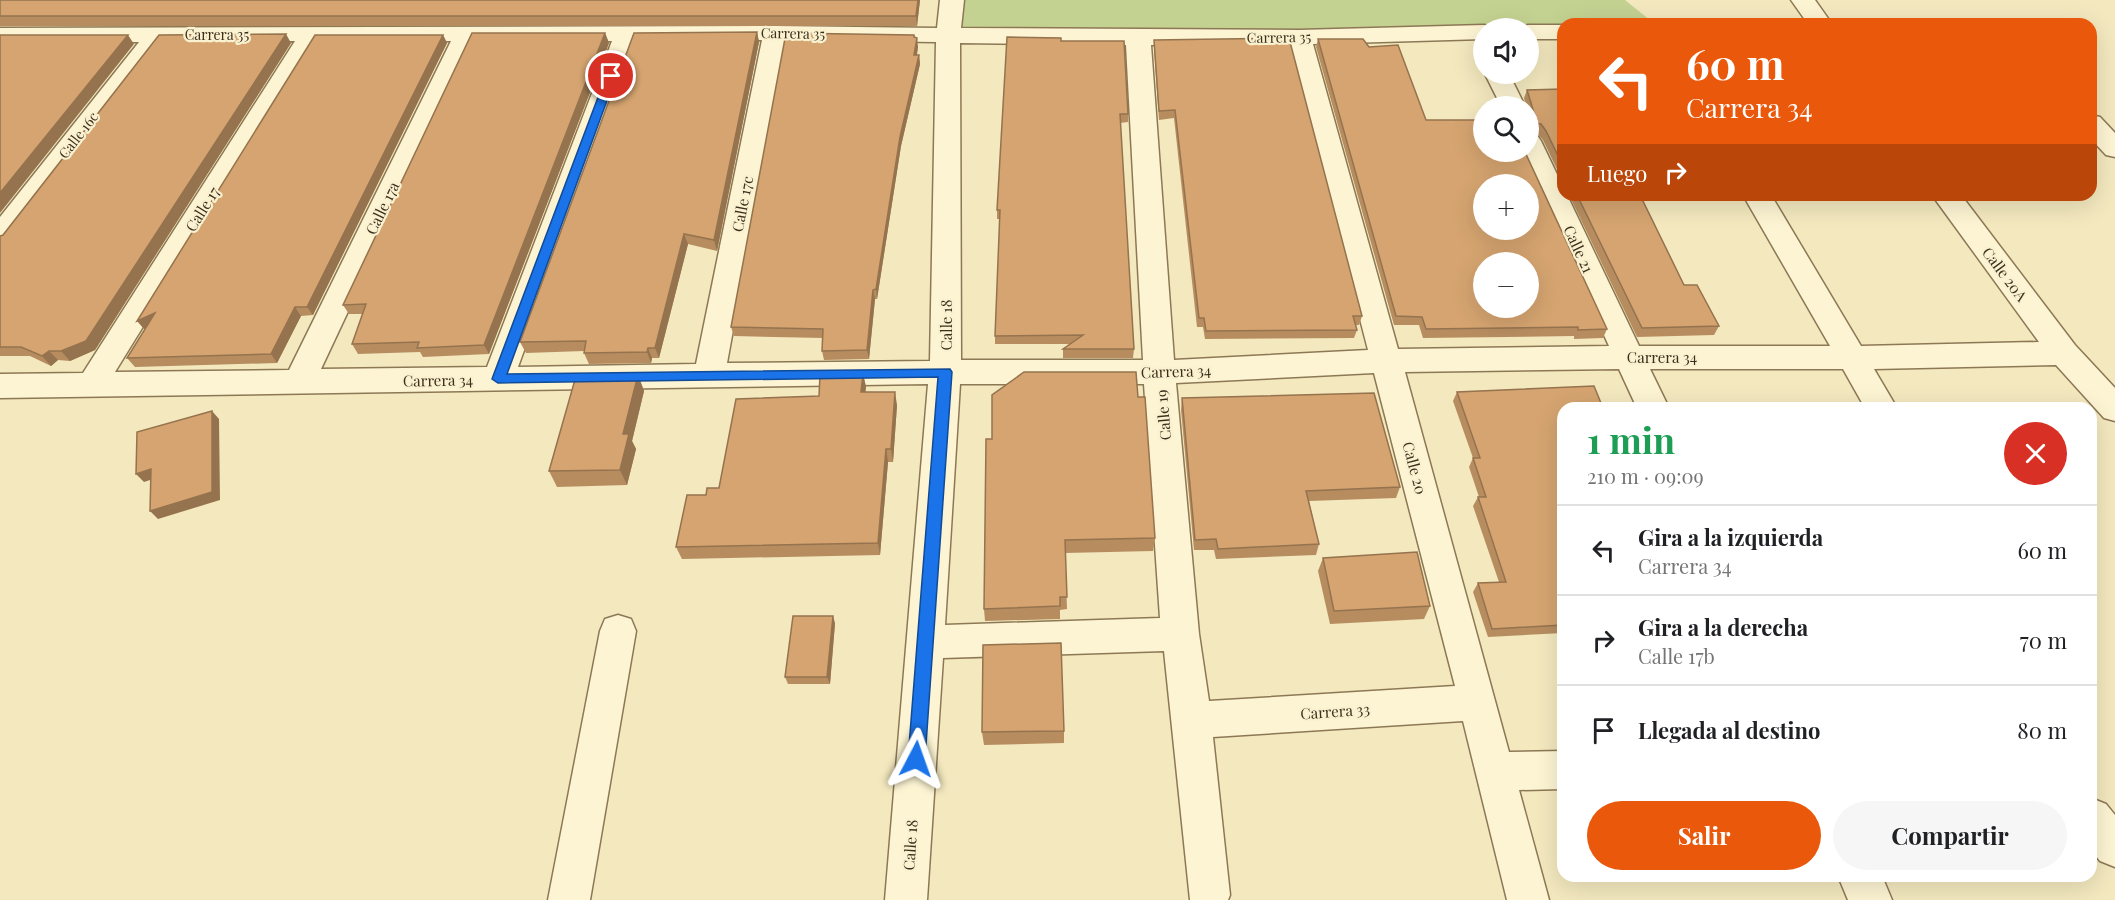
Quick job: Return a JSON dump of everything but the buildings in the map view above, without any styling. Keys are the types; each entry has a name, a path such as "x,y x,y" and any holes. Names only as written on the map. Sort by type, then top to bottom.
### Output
{"street":[{"name":"Calle 18","path":"906,900 945,372 948,35 952,0"},
{"path":"1803,0 1816,18"},
{"path":"1539,32 1557,32"},
{"path":"498,379 627,33"},
{"name":"Carrera 35","path":"0,35 775,33 1138,38 1473,36"},
{"name":"Calle 17c","path":"709,376 775,33"},
{"name":"Calle 17","path":"92,384 312,34"},
{"name":"Calle 17a","path":"298,381 466,34"},
{"name":"Calle 16c","path":"0,236 156,35"},
{"name":"Calle 19","path":"1138,38 1159,372 1180,634 1192,720 1209,895"},
{"name":"Calle 20","path":"1299,38 1478,702 1528,900"},
{"path":"2097,130 2115,149"},
{"name":"Calle 21","path":"1538,162 1650,402"},
{"path":"1761,201 1878,402"},
{"name":"Calle 20A","path":"1950,201 2064,353 2115,410"},
{"name":"Carrera 34","path":"0,386 945,372 1159,372 1386,361 1629,357 1853,358 2064,353"},
{"path":"569,900 618,631"},
{"path":"925,642 1180,634"},
{"name":"Carrera 33","path":"1192,720 1478,702"},
{"path":"1494,772 1557,770"},
{"path":"2097,825 2115,846"},
{"path":"1862,882 1871,900"}],"green space":[{"path":"960,0 1625,0 1647,18 1557,18 1557,24 1539,25 1539,18 1473,18 1473,27 1130,31 956,30"}],"route":[{"path":"611,76 498,379 945,372 916,759"}]}
